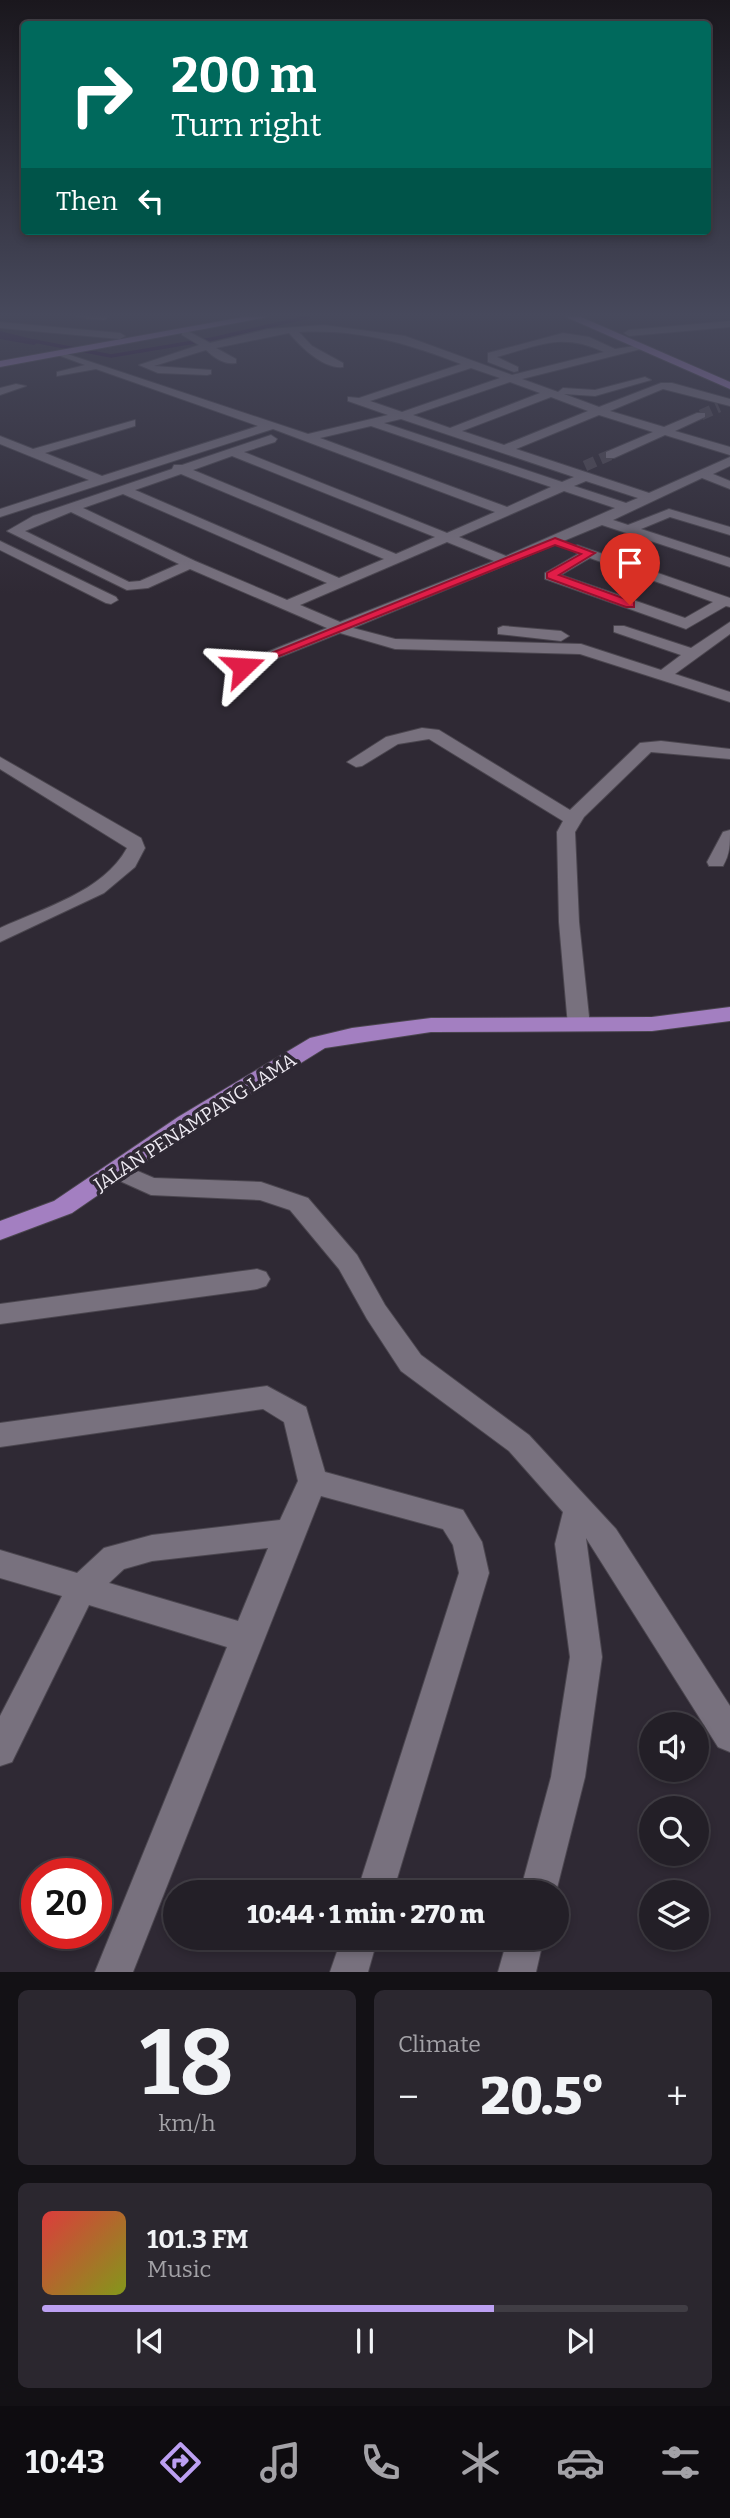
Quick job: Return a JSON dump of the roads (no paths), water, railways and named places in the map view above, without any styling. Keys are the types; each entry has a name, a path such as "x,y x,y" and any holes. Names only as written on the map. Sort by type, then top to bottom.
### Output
{"main road":[{"name":"JALAN PENAMPANG LAMA","path":"0,1231 63,1207 119,1171 186,1122 318,1044 352,1035 431,1026 652,1024 730,1014"}],"street":[{"path":"219,409 304,435 507,512"},
{"path":"384,409 581,471 651,498"},
{"path":"190,564 134,587 14,531 38,519 232,452 421,409"},
{"path":"452,431 510,409"},
{"path":"593,409 730,452"},
{"path":"506,449 603,409"},
{"path":"610,455 701,415"},
{"path":"371,422 627,508"},
{"path":"33,453 131,423"},
{"path":"0,513 266,425"},
{"path":"0,440 98,479"},
{"path":"232,452 451,536 504,560"},
{"path":"156,461 395,559"},
{"path":"243,667 555,541 730,461"},
{"path":"290,604 507,512 562,486 581,471"},
{"path":"702,474 728,482"},
{"path":"125,490 341,584"},
{"path":"73,508 190,564 342,628 395,644 581,649 667,672"},
{"path":"629,529 669,513 730,531"},
{"path":"601,520 730,564"},
{"path":"555,541 727,602"},
{"path":"0,545 111,600"},
{"path":"589,553 550,576 681,623 690,623 727,602"},
{"path":"45,568 68,558"},
{"path":"667,672 730,627"},
{"path":"619,629 690,653"},
{"path":"503,631 592,640 730,697"},
{"path":"356,762 378,747 405,735 433,734 573,819"},
{"path":"579,1026 569,922 566,832 573,819 646,747 730,754"},
{"path":"0,762 134,842 136,848 122,872 103,885 0,936"},
{"path":"716,862 730,836"},
{"path":"119,1171 151,1186 261,1191 299,1204 348,1262 376,1312 411,1363 519,1443 605,1538 730,1736"},
{"path":"0,1314 257,1279"},
{"path":"0,1435 267,1397 296,1415 313,1481 289,1532 114,1972"},
{"path":"313,1481 453,1519 467,1542 474,1573 379,1880"},
{"path":"541,1880 568,1777 586,1657 570,1544 579,1507"},
{"path":"0,1750 82,1588 115,1558 152,1548 289,1532"},
{"path":"0,1563 247,1638"},
{"path":"349,1972 356,1950"},
{"path":"517,1972 523,1950"}],"tunnel":[{"path":"701,415 714,409"},
{"path":"585,466 610,455"}]}
